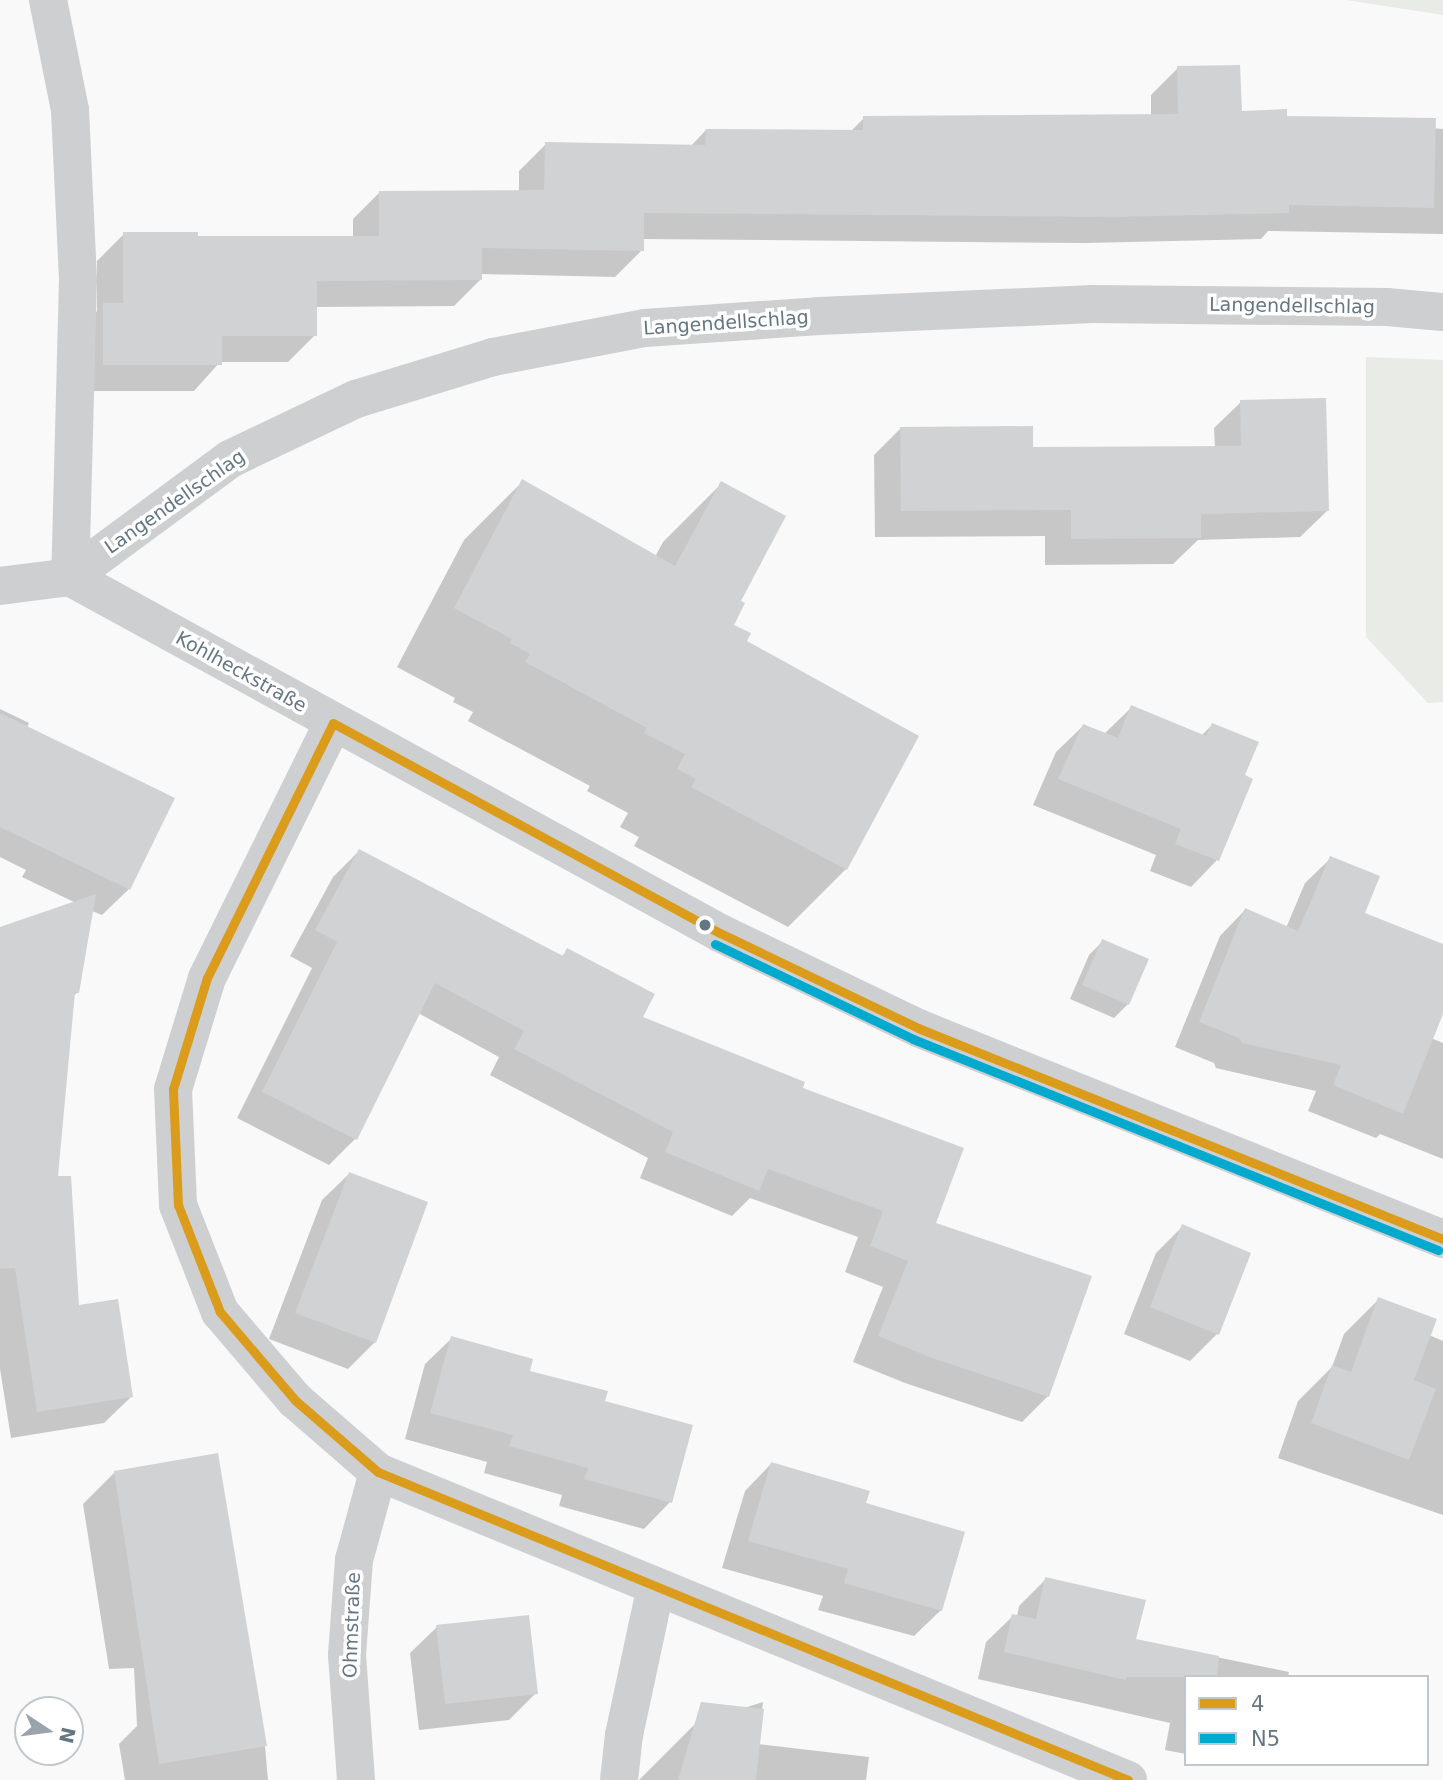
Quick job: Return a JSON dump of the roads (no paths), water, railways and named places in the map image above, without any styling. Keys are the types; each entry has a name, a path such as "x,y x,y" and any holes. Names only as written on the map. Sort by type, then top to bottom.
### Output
{"street":[{"path":"0,586 69,577 78,279 70,110 48,0"},
{"name":"Langendellschlag","path":"69,577 230,460 356,399 494,357 645,328 833,315 1093,304 1388,307 1443,312"},
{"name":"Kohlheckstraße","path":"69,577 720,933 918,1028 1443,1239"},
{"path":"333,723 207,978 173,1089 178,1205 220,1312 295,1400 378,1472 1128,1780"},
{"name":"Ohmstraße","path":"356,1780 348,1655 354,1560 378,1472"},
{"path":"619,1780 624,1735 656,1586"}]}
